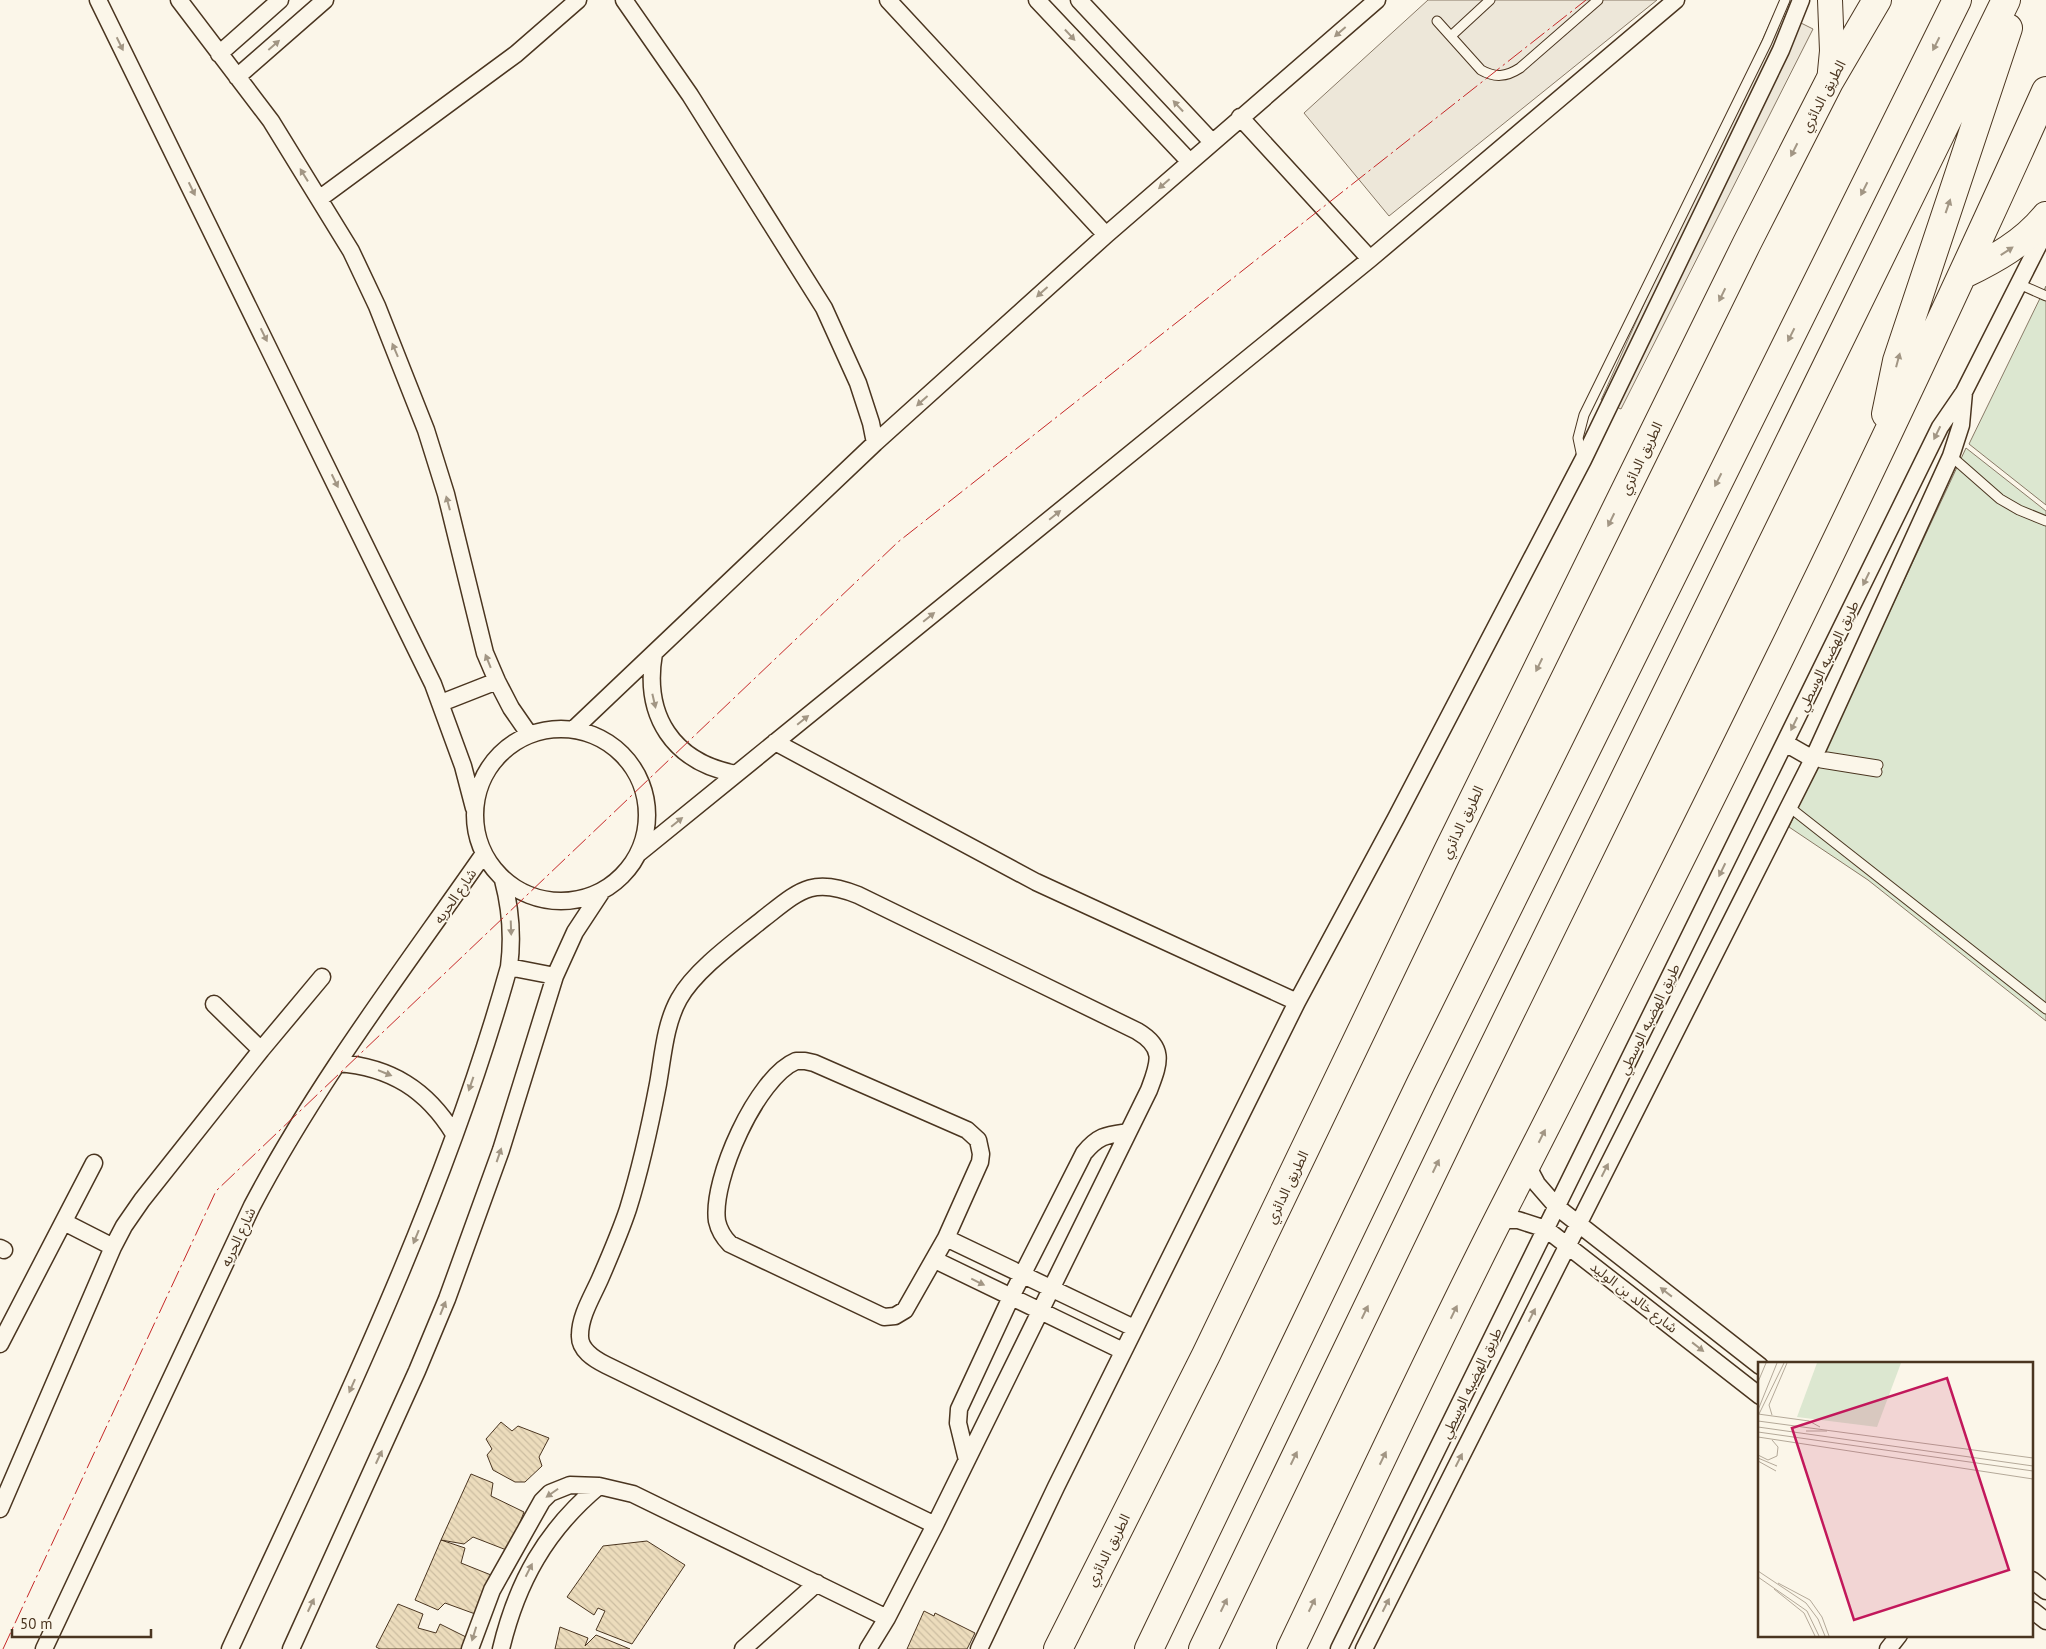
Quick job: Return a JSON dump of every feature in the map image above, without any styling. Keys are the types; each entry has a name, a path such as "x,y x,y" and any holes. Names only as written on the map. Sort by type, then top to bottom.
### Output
{"highway":[{"name":"الطريق الدائري","path":"1058,1649 1206,1355 1448,851 1743,252 1830,82 1877,0"},
{"path":"1149,1649 1429,1065 1958,0"},
{"path":"1204,1649 1463,1109 2006,0"},
{"path":"1876,459 1897,361 2018,0"},
{"path":"1291,1649 1499,1220 1588,1047 1876,459 1964,274 2046,91"},
{"path":"1964,274 2016,246 2046,216"}],"street":[{"path":"98,0 282,372 441,703 463,766 474,808 476,832 484,855 492,868 503,880 525,894 550,901 577,900 602,891 617,881 639,853 647,827 646,800 638,774 622,752 600,737 575,728 552,728 529,734 508,745 491,763 480,784 474,808"},
{"path":"179,0 271,121 351,251 377,306 409,386 446,494 476,624 485,653 497,682 511,708 529,734"},
{"path":"219,54 280,0"},
{"path":"237,77 325,0"},
{"path":"319,199 516,54 578,0"},
{"path":"624,0 690,95 824,308 858,383 871,423 875,443"},
{"path":"888,0 1106,234"},
{"path":"1037,0 1189,162"},
{"path":"1079,0 1212,142"},
{"path":"639,853 1370,260 1676,0"},
{"path":"980,1649 1026,1548 1296,1002 1396,818 1582,460 1781,50 1801,0"},
{"path":"1830,0 1832,51 1830,82"},
{"path":"575,728 875,443 1106,234 1371,2"},
{"path":"1240,117 1370,260"},
{"name":"طريق الهضبه الوسطي","path":"1339,1649 1940,427 1964,392 2046,230"},
{"name":"طريق الهضبه الوسطي","path":"1364,1649 1812,759 1951,456 1961,425 1964,392"},
{"path":"654,653 651,686 659,718 667,733 690,756 720,771 736,774"},
{"path":"441,703 497,682"},
{"path":"776,742 1036,882 1296,1002"},
{"path":"1785,743 1812,759"},
{"name":"شارع الحريه","path":"44,1649 252,1206 292,1134 338,1063 484,855"},
{"path":"230,1649 369,1349 399,1278 454,1134 509,967 512,923 503,880"},
{"path":"868,1649 887,1618 935,1525 1149,1090 1156,1070 1158,1052 1152,1041 1120,1023 842,889 822,886 810,888 788,900 698,974 679,999 668,1028 646,1144 636,1184 615,1244 582,1319 581,1344 592,1357 606,1365 935,1525"},
{"path":"291,1649 417,1371 447,1298 501,1150 555,976 576,932 602,891"},
{"path":"509,967 555,976"},
{"path":"0,1509 113,1247 124,1226 142,1200 261,1050 322,977"},
{"path":"214,1004 261,1050"},
{"path":"805,1060 973,1134 980,1147 980,1162 946,1238 905,1310 890,1318 884,1317 730,1244 720,1231 717,1214 720,1188 727,1162 748,1114 779,1071 796,1061 805,1060"},
{"path":"338,1063 369,1067 398,1078 424,1096 436,1108 454,1134"},
{"path":"967,1460 959,1429 960,1408 1010,1297 1084,1153 1102,1136 1128,1132"},
{"path":"0,1344 94,1163"},
{"name":"شارع خالد بن الوليد","path":"1527,1165 1537,1184 1557,1206 1758,1364"},
{"name":"شارع خالد بن الوليد","path":"1499,1220 1528,1222 1546,1229 1758,1394"},
{"path":"64,1222 113,1247"},
{"path":"946,1238 1134,1328"},
{"path":"935,1260 1123,1352"},
{"path":"470,1649 492,1590 542,1501 555,1491 570,1485 599,1486 634,1494 887,1618"},
{"path":"501,1649 516,1601 533,1563 551,1535 569,1514 599,1486"},
{"path":"2034,1581 2046,1590"},
{"path":"742,1649 817,1583"},
{"path":"492,1590 516,1601"},
{"path":"2034,1612 2046,1621"},
{"path":"1888,1649 1897,1636"}],"lane":[{"path":"1451,36 1490,0"},
{"path":"1437,21 1481,70 1490,75 1501,76 1511,74 1598,0"},
{"path":"1582,460 1578,438 1580,428 1675,226 1767,42 1785,0"},
{"path":"1675,226 1692,235"},
{"path":"2019,284 2046,296"},
{"path":"1633,313 1650,321"},
{"path":"1951,456 2000,499 2019,510 2046,521"},
{"path":"1812,759 1821,763 1878,768"},
{"path":"1788,806 2046,1009"}],"green space":[{"path":"2046,286 2046,505 1969,444"},
{"path":"1966,448 2046,511 2046,1021 1868,880 1789,827"}],"shaded area":[{"path":"1428,0 1657,0 1389,216 1304,113"},
{"path":"1774,14 1793,19 1813,29 1621,409 1601,400"}],"building":[{"path":"501,1422 512,1431 518,1426 549,1438 539,1457 542,1466 525,1482 515,1482 493,1470 487,1455 492,1449 486,1439"},
{"path":"471,1474 493,1483 491,1496 524,1512 509,1551 473,1537 464,1544 441,1540"},
{"path":"441,1540 465,1548 461,1563 496,1577 478,1615 445,1603 438,1610 415,1600"},
{"path":"647,1541 685,1565 632,1644 596,1630 605,1611 598,1608 594,1615 567,1597 603,1546"},
{"path":"398,1604 423,1614 418,1628 436,1633 440,1624 468,1638 464,1649 380,1649 376,1647"},
{"path":"924,1611 934,1616 935,1613 975,1633 967,1649 907,1649"},
{"path":"560,1627 588,1638 585,1646 596,1635 630,1649 555,1649"}],"power":[{"path":"3,1649 216,1191 898,542 1586,0"}]}
